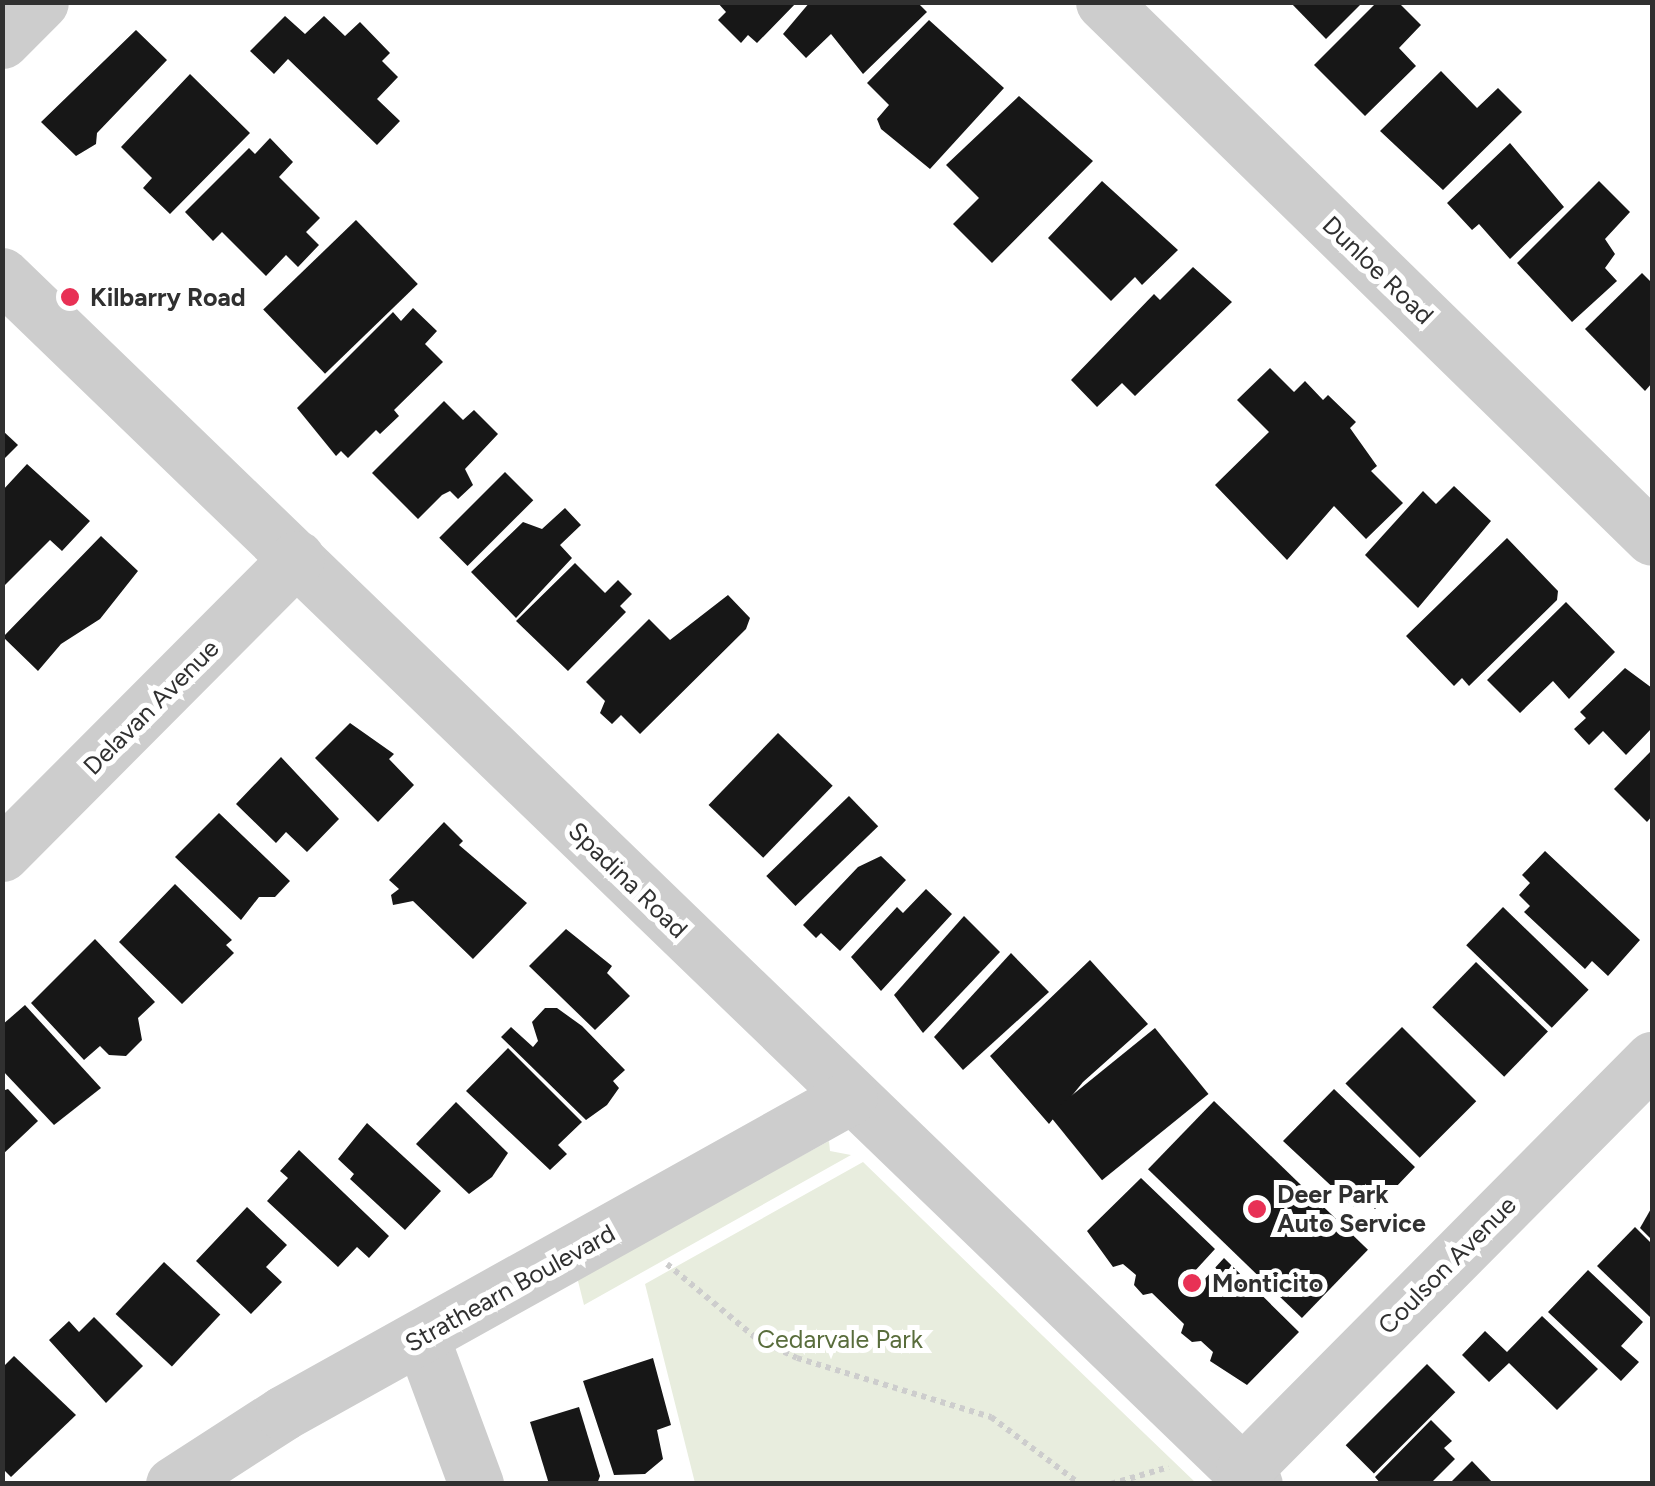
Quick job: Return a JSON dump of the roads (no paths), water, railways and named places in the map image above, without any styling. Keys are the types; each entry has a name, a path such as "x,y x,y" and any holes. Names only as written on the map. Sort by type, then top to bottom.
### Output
{"street":[{"path":"2,42 41,2"},
{"name":"Dunloe Road","path":"1103,2 1652,538"},
{"name":"Spadina Road","path":"2,275 1249,1478"},
{"name":"Delavan Avenue","path":"2,854 297,558"},
{"name":"Coulson Avenue","path":"1249,1478 1652,1060"},
{"name":"Strathearn Boulevard","path":"173,1484 283,1413 850,1097"},
{"path":"422,1338 476,1484"}],"place":[{"name":"Kilbarry Road","path":"70,297"},
{"name":"Deer Park Auto Service","path":"1257,1209"},
{"name":"Monticito","path":"1192,1283"}],"park label":[{"name":"Cedarvale Park","path":"840,1339"}]}
